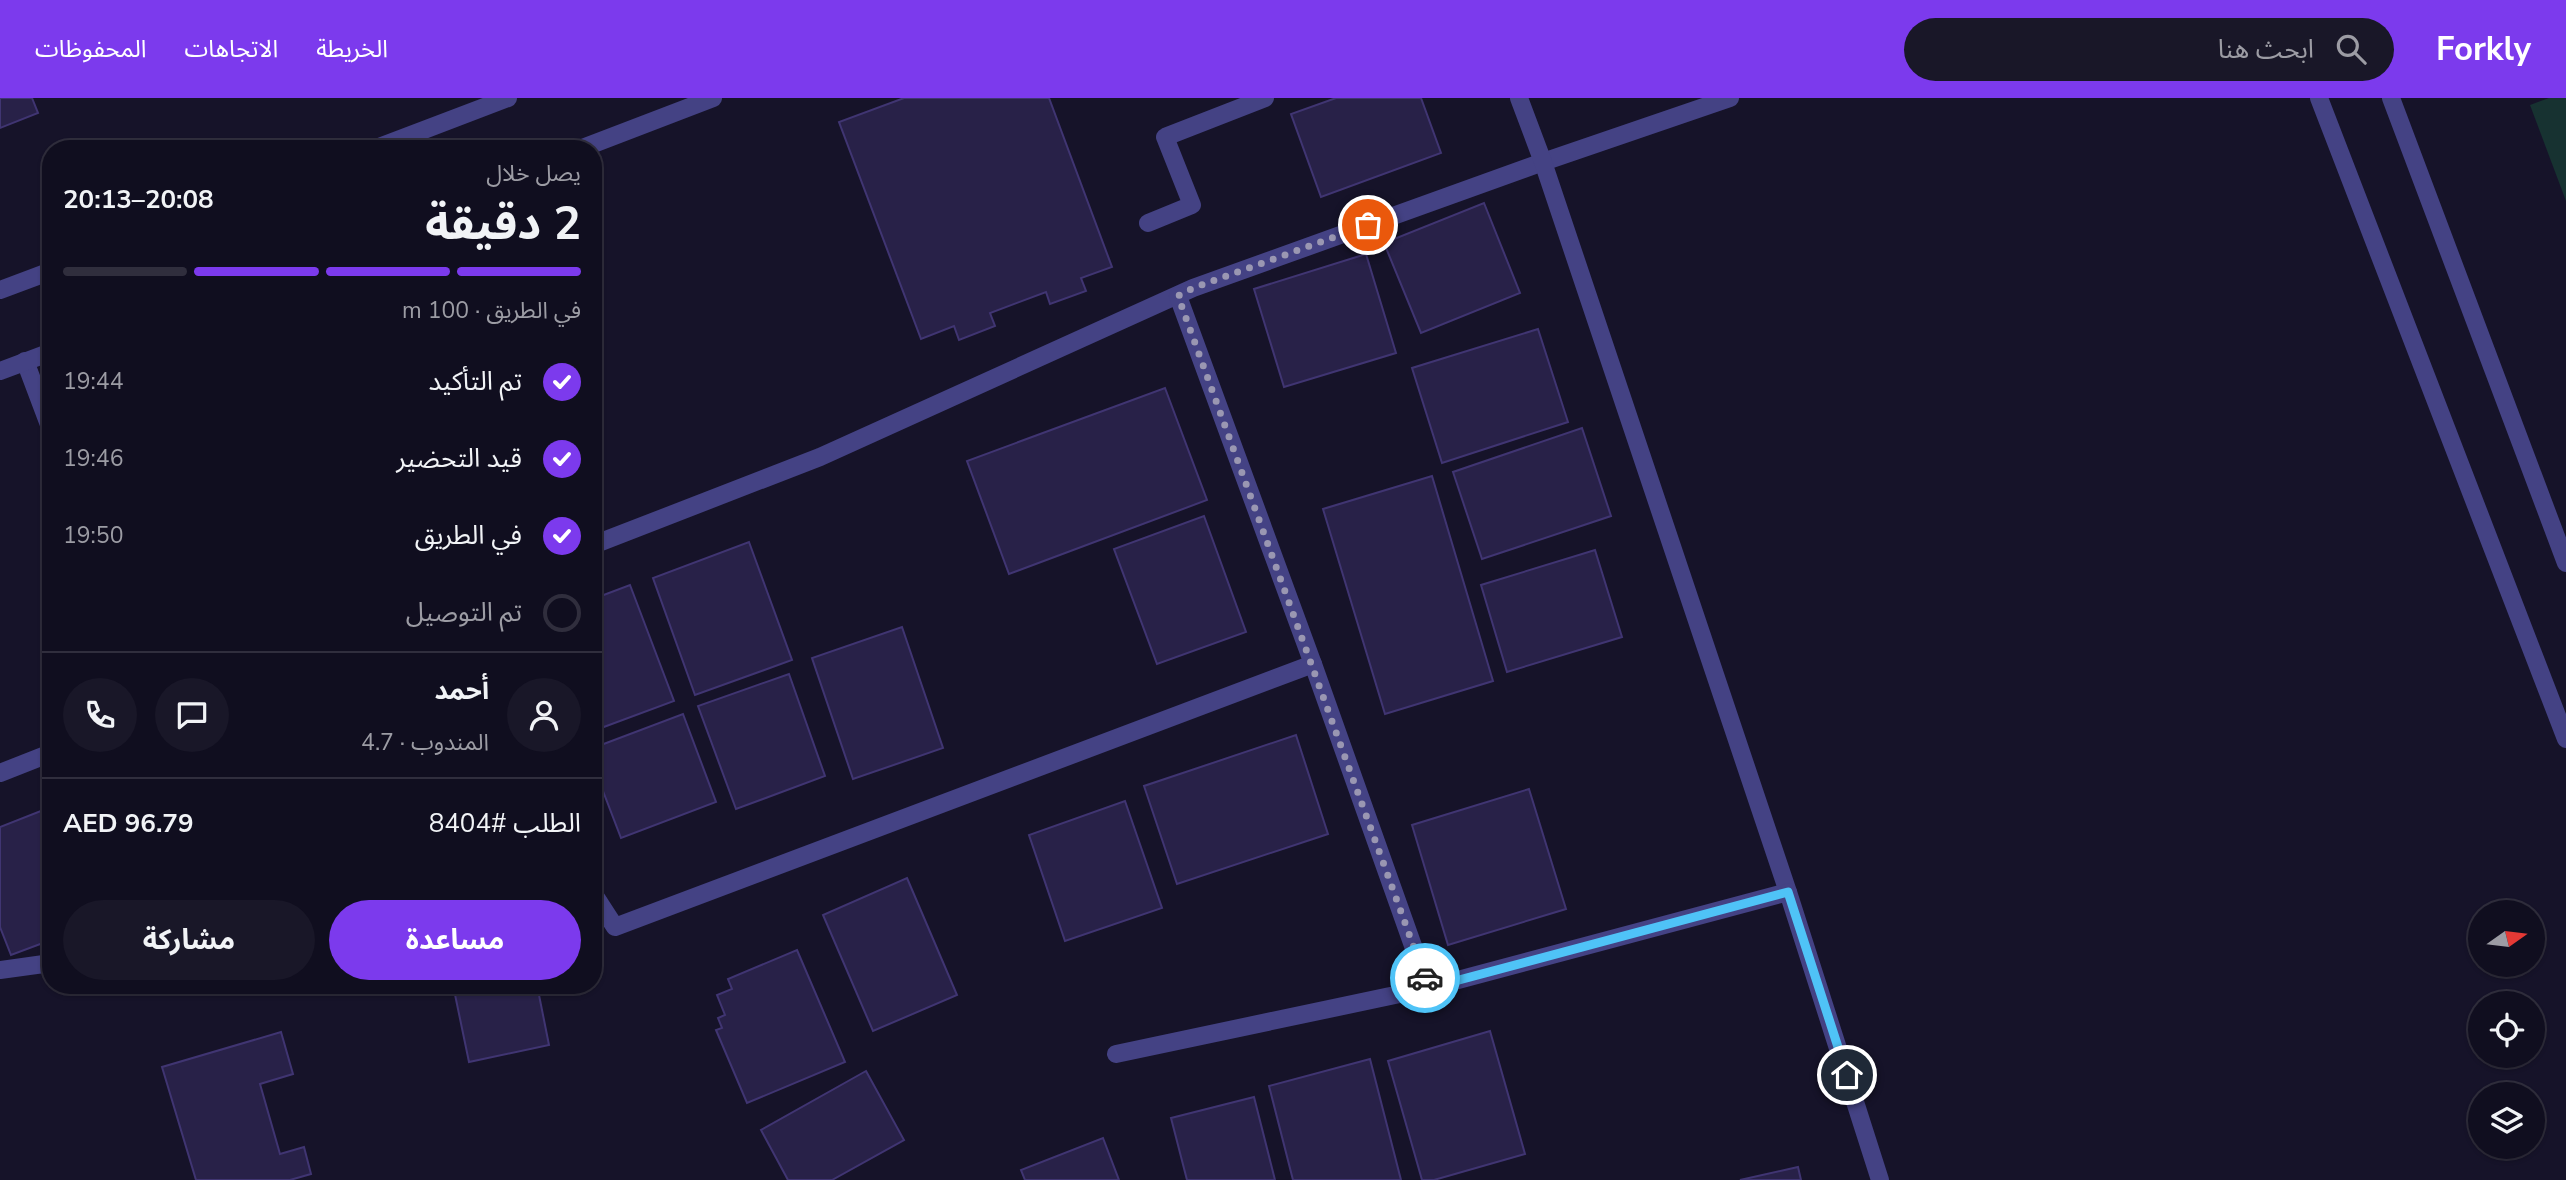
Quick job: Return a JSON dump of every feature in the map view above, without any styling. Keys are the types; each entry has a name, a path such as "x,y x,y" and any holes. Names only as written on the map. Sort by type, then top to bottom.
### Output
{"street":[{"path":"398,140 508,98"},
{"path":"602,141 713,98"},
{"path":"1148,223 1192,205 1165,137 1265,98"},
{"path":"1519,98 1544,162 1788,892 1880,1180"},
{"path":"602,542 820,457 1193,288 1730,98"},
{"path":"2319,98 2566,740"},
{"path":"2391,98 2566,563"},
{"path":"0,290 42,274"},
{"path":"1178,296 1429,988"},
{"path":"0,371 42,355"},
{"path":"25,362 42,406"},
{"path":"602,907 615,927 1313,664"},
{"path":"0,773 42,757"},
{"path":"1116,1054 1429,988 1788,892"},
{"path":"0,970 42,964"}],"green space":[{"path":"2549,98 2566,98 2566,201 2530,105"}],"building":[{"path":"0,98 32,98 38,113 0,128"},
{"path":"904,98 1049,98 1112,267 1081,278 1086,291 1050,304 1046,292 990,313 995,326 959,340 954,326 921,339 839,122"},
{"path":"1336,98 1421,98 1441,153 1321,197 1291,114"},
{"path":"1484,203 1520,293 1421,333 1384,243"},
{"path":"1366,254 1396,353 1284,387 1254,289"},
{"path":"1538,329 1568,422 1442,463 1412,368"},
{"path":"1165,388 1207,500 1009,574 967,461"},
{"path":"1582,428 1611,516 1482,559 1453,472"},
{"path":"1432,476 1493,681 1385,714 1323,509"},
{"path":"1204,516 1246,632 1157,664 1114,549"},
{"path":"749,542 792,660 695,695 653,578"},
{"path":"1595,550 1622,637 1507,672 1481,585"},
{"path":"630,585 674,701 602,728 602,596"},
{"path":"902,627 943,748 853,779 812,658"},
{"path":"789,674 825,776 736,809 698,706"},
{"path":"683,714 716,802 621,838 602,788 602,745"},
{"path":"1296,735 1328,834 1177,884 1144,786"},
{"path":"1529,789 1566,909 1448,945 1412,825"},
{"path":"1125,801 1162,908 1065,941 1029,835"},
{"path":"42,811 42,943 11,955 0,927 0,827"},
{"path":"907,878 957,995 873,1031 823,915"},
{"path":"797,950 845,1062 747,1103 716,1030 722,1028 718,1018 725,1015 717,995 732,989 728,979"},
{"path":"455,994 539,994 549,1045 469,1062"},
{"path":"1490,1031 1525,1154 1434,1180 1422,1180 1388,1061"},
{"path":"281,1032 293,1074 260,1084 280,1154 304,1147 311,1174 290,1180 196,1180 162,1067"},
{"path":"1370,1059 1401,1180 1293,1180 1269,1086"},
{"path":"866,1071 904,1140 832,1180 788,1180 761,1130"},
{"path":"1254,1097 1275,1180 1187,1180 1171,1118"},
{"path":"1103,1138 1119,1180 1025,1180 1021,1170"},
{"path":"1798,1167 1801,1180 1740,1180"}],"way so far":[{"path":"1368,225 1193,288 1178,296 1425,978"}],"route":[{"path":"1425,978 1429,988 1788,892 1847,1075"}]}
